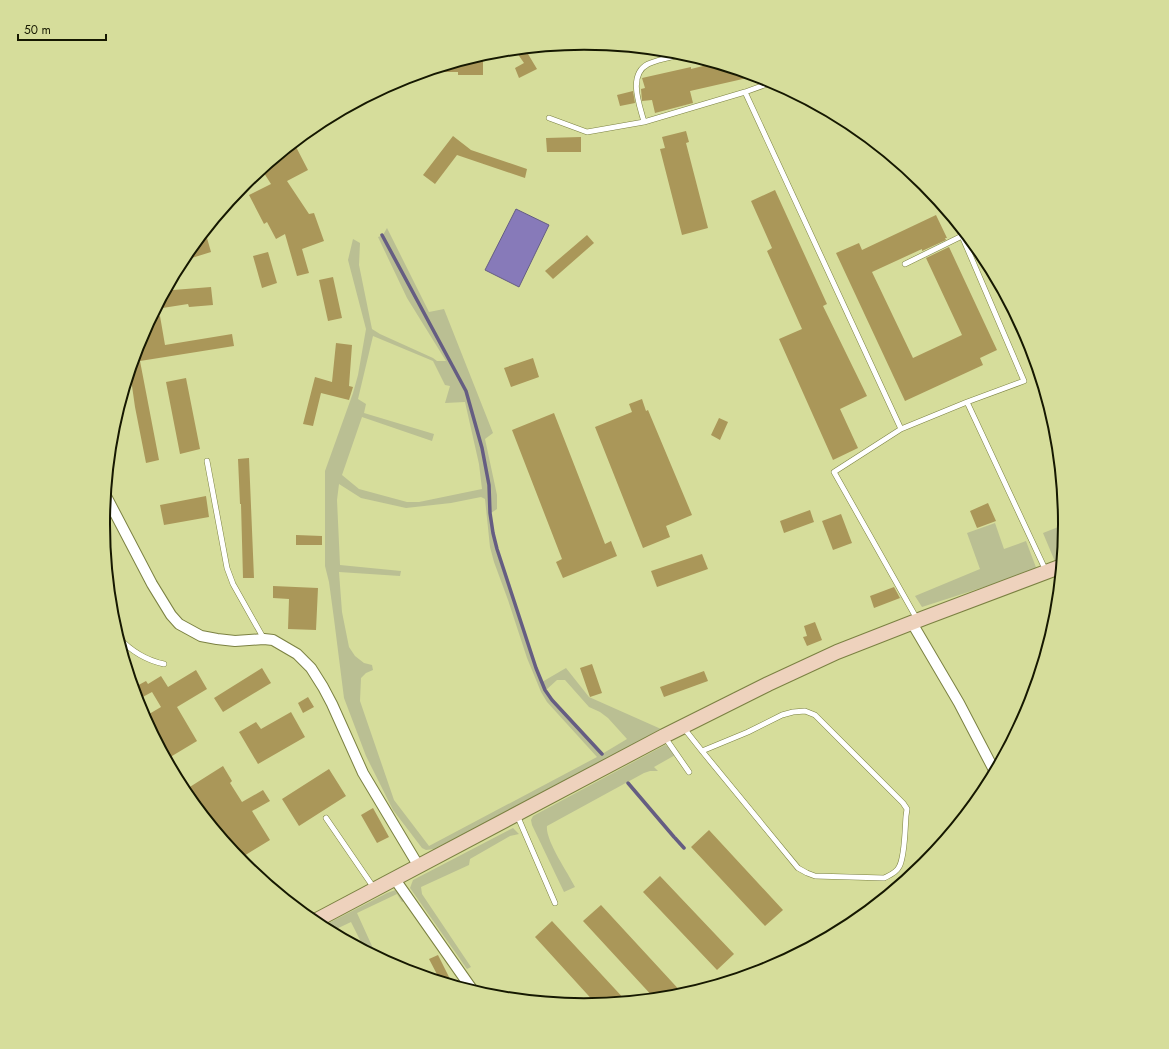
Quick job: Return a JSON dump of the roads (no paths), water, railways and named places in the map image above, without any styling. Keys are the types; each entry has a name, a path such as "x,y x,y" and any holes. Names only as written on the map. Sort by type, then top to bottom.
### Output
{"street":[{"path":"111,505 152,584 171,615 179,624 201,636 217,639 234,641 264,639 273,640 297,654 311,668 332,704 363,773 418,865"},
{"path":"320,918 683,726 768,684 837,652 1057,568"},
{"path":"914,622 960,703 992,767"},
{"path":"394,878 469,985"}],"lane":[{"path":"644,122 636,89 638,74 648,64 670,58"},
{"path":"549,118 587,132 644,122 764,85"},
{"path":"745,92 901,429"},
{"path":"905,264 961,236"},
{"path":"914,622 834,472 901,429 1024,381 963,239"},
{"path":"967,402 1046,571"},
{"path":"207,461 227,568 233,584 264,639"},
{"path":"126,645 140,656 152,662 164,664"},
{"path":"683,726 702,751 798,868 815,876 884,878 893,874 899,867 902,858 907,809 903,803 815,715 805,711 782,715 748,732 702,751"},
{"path":"664,736 689,772"},
{"path":"517,814 555,903"},
{"path":"326,818 374,889"}],"waterway":[{"path":"382,235 466,391 482,448 489,485 490,513 497,549 536,668 545,690 552,700 602,754"},
{"path":"628,783 674,837"},
{"path":"675,838 684,848"}]}
